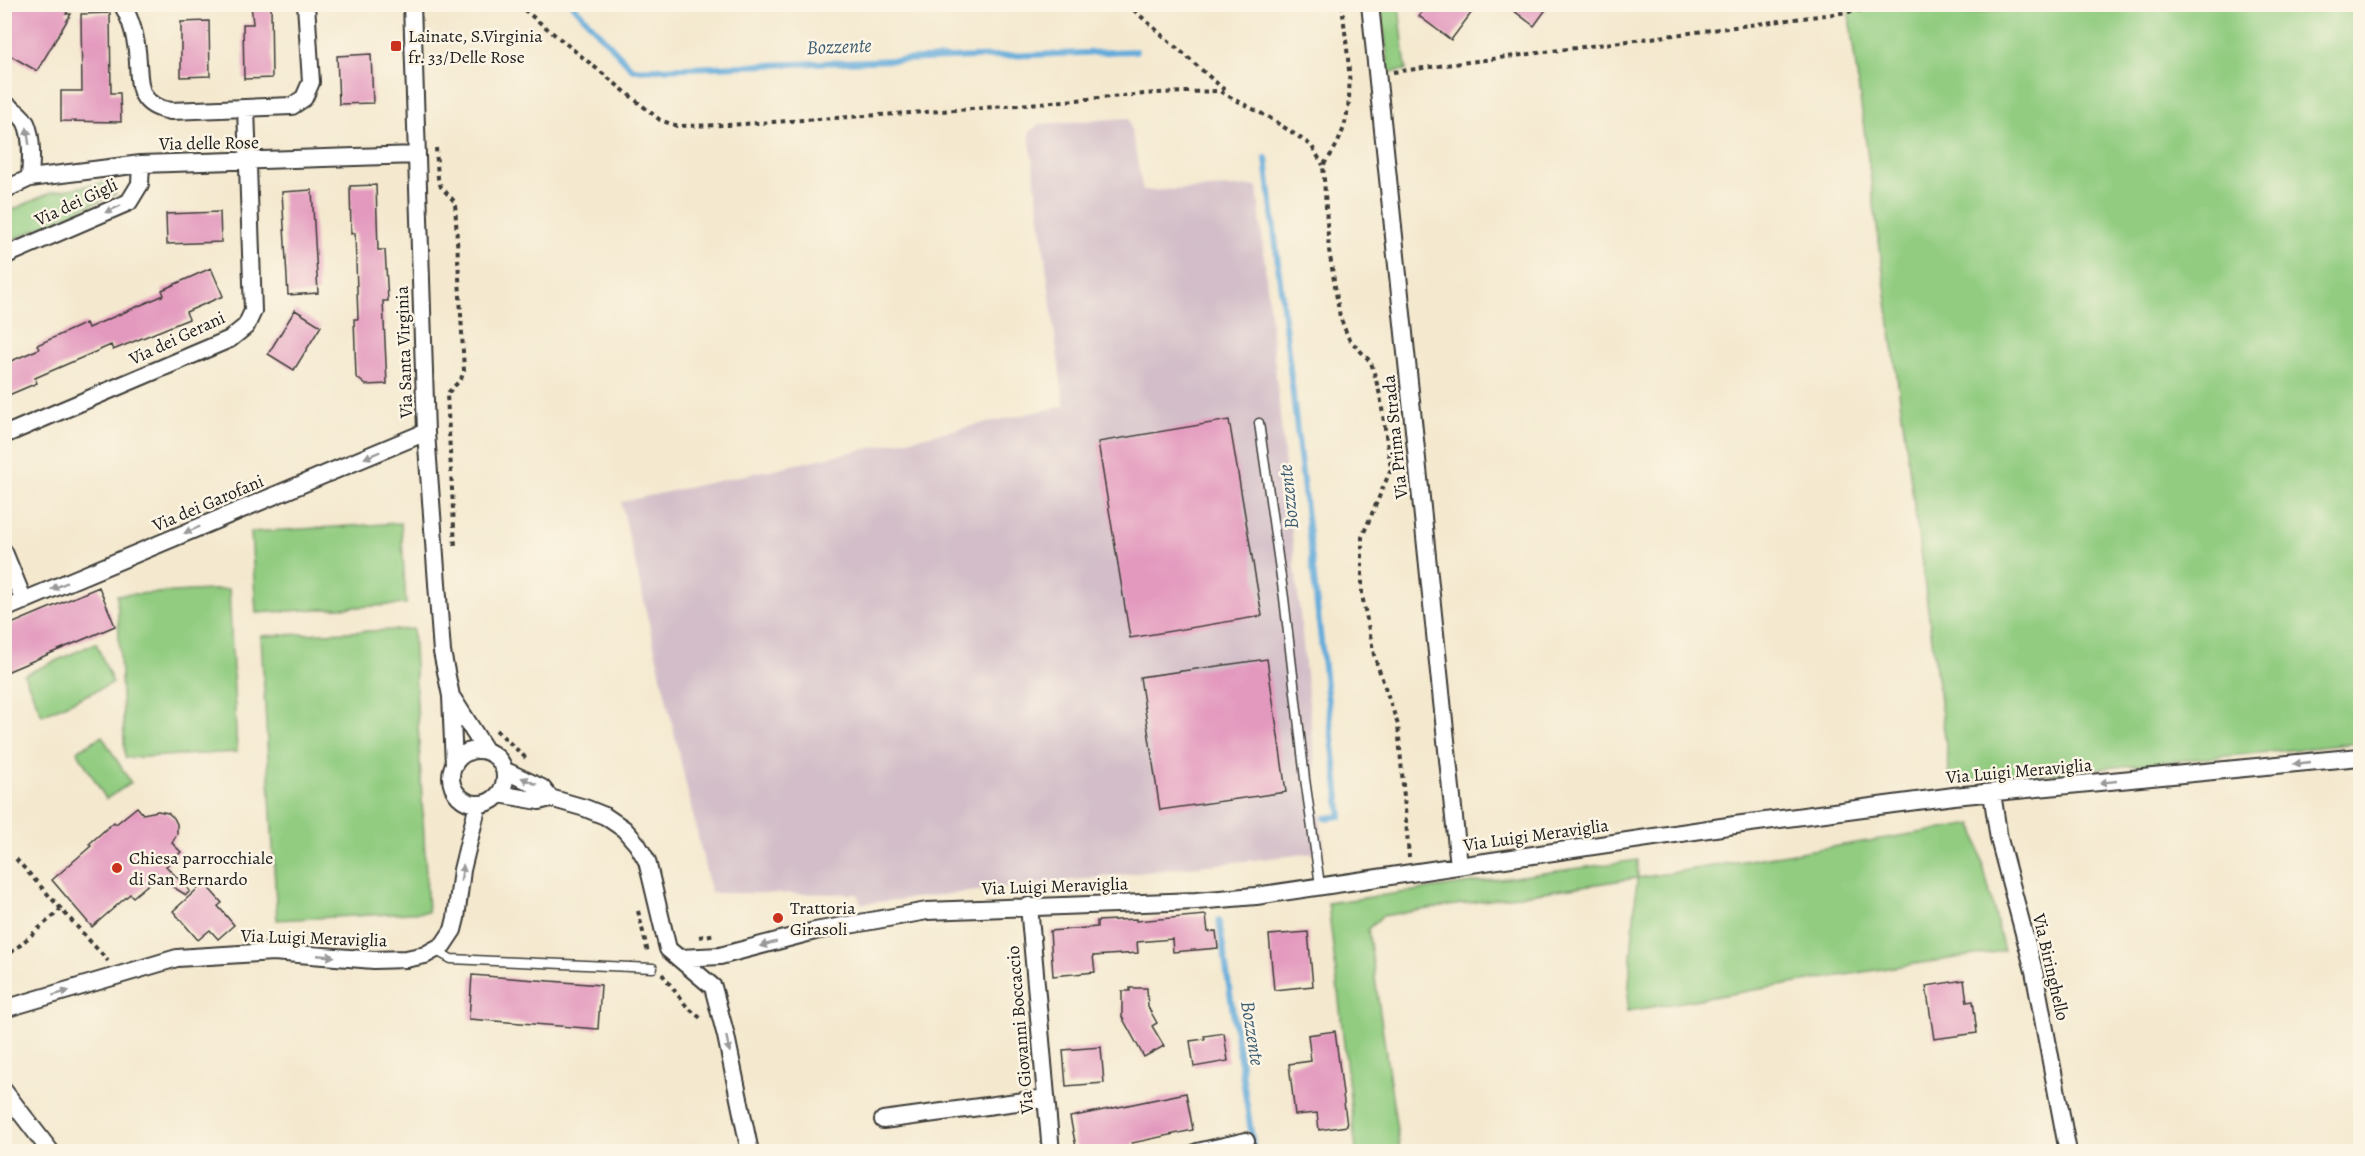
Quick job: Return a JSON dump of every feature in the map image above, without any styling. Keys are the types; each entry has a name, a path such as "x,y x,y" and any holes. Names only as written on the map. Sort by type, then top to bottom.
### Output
{"street":[{"path":"122,4 128,15 136,44 140,89 147,101 157,109 171,111 292,106 304,98 311,82 306,4"},
{"name":"Via Santa Virginia","path":"412,4 426,432 442,652 451,696 454,765"},
{"name":"Via Prima Strada","path":"1370,4 1459,866"},
{"path":"4,103 18,113 26,123 29,139 30,178"},
{"name":"Via dei Gerani","path":"4,435 230,339 246,326 253,311 246,108"},
{"name":"Via delle Rose","path":"4,190 30,178 141,164 417,155"},
{"name":"Via dei Gigli","path":"4,256 129,202 140,184 141,164"},
{"name":"Via dei Garofani","path":"4,609 426,432"},
{"path":"4,552 24,601"},
{"name":"Via Santa Virginia","path":"451,696 486,751"},
{"path":"486,751 500,761 504,770 504,783 499,794 490,802 478,804 467,802 454,792 450,778 454,765 467,752 486,751"},
{"name":"Via Luigi Meraviglia","path":"680,958 720,956 815,931 927,910 1196,901 1256,896 1735,825 1954,796 2361,757"},
{"path":"504,770 542,788 550,798 605,816 624,829 637,844 647,861 668,949 713,987"},
{"name":"Via Biringhello","path":"1992,793 1999,838 2034,971 2068,1152"},
{"path":"499,794 539,801 550,798"},
{"path":"435,950 447,940 456,918 462,870 478,804"},
{"name":"Via Giovanni Boccaccio","path":"1029,906 1052,1152"},
{"name":"Via Luigi Meraviglia","path":"4,1009 177,958 273,952 390,960 417,957 435,950"},
{"path":"720,956 713,987 726,1036 750,1152"},
{"path":"4,1091 51,1152"},
{"path":"883,1120 1046,1098"},
{"path":"1197,1152 1246,1141"}],"lane":[{"path":"1259,423 1284,598 1320,885"},
{"path":"435,950 451,959 653,968"}],"path":[{"path":"517,4 660,120 677,126 970,110 1156,93 1220,91 1231,95"},
{"path":"1127,4 1231,95 1311,145 1323,165 1329,250 1340,317 1349,339 1371,362 1380,395 1390,469 1362,537 1362,595 1374,655 1398,725 1409,859"},
{"path":"1323,165 1335,152 1347,120 1350,103 1342,4"},
{"path":"1389,72 1910,4"},
{"path":"1960,4 1962,9 1997,4"},
{"path":"433,138 438,155 438,178 441,187 455,202 458,249 464,371 461,379 447,394 455,556"},
{"path":"491,725 532,764"},
{"path":"16,859 111,964"},
{"path":"4,958 61,909"},
{"path":"695,939 716,934"}],"shaded area":[{"path":"1129,118 1143,191 1257,186 1324,852 861,904 857,894 711,893 621,502 1064,406 1029,133 1039,124"}],"green space":[{"path":"1878,4 1965,5 1968,14 2037,4 2360,5 2360,743 1951,783 1848,8"},
{"path":"1381,5 1399,5 1406,70 1389,72"},
{"path":"112,181 116,194 5,243 5,213 52,192"},
{"path":"401,523 406,604 256,613 251,532"},
{"path":"229,589 237,752 125,758 117,595"},
{"path":"413,629 428,912 277,920 261,636"},
{"path":"96,643 113,683 42,715 24,675"},
{"path":"102,736 131,783 106,799 77,751"},
{"path":"1973,824 2004,951 1627,1011 1637,878 1382,916 1368,929 1400,1151 1356,1151 1328,903 1637,860 1638,878"}],"building":[{"path":"4,4 72,4 66,14 71,14 37,71 4,52"},
{"path":"251,4 271,4 272,78 244,79 243,24 253,24"},
{"path":"1428,4 1478,4 1451,40 1419,16"},
{"path":"1505,4 1550,4 1534,26"},
{"path":"110,13 111,93 120,93 121,122 61,121 61,91 82,91 81,14"},
{"path":"209,21 210,76 181,77 181,22"},
{"path":"371,54 373,103 339,104 337,56"},
{"path":"376,185 378,250 385,250 388,301 383,301 387,384 366,385 356,377 354,319 358,319 355,233 351,234 350,186"},
{"path":"312,190 318,293 288,295 282,192"},
{"path":"220,212 221,242 167,244 166,214"},
{"path":"211,268 223,296 186,312 189,319 113,350 111,345 35,378 37,383 4,397 4,364 39,349 37,345 86,323 88,328 164,295 162,290"},
{"path":"295,310 321,326 294,370 268,354"},
{"path":"1229,420 1262,616 1130,638 1098,442"},
{"path":"99,587 115,626 4,673 4,627"},
{"path":"1267,659 1286,792 1160,810 1140,677"},
{"name":"Chiesa parrocchiale di San Bernardo","path":"137,807 143,814 158,811 168,813 174,818 177,824 177,834 172,843 181,852 166,866 190,891 186,895 157,877 133,897 130,894 92,927 52,880 91,846 89,844 114,822 116,824"},
{"path":"204,883 222,903 218,906 234,925 218,939 210,930 198,940 173,911"},
{"path":"1206,915 1208,932 1216,931 1218,948 1173,952 1172,939 1137,942 1138,953 1093,956 1095,972 1053,976 1050,931 1097,927 1097,921 1136,919 1136,921"},
{"path":"1308,932 1313,986 1274,990 1269,935"},
{"path":"472,975 601,985 598,1029 469,1019"},
{"path":"1964,980 1967,1002 1973,1001 1977,1033 1934,1039 1926,986"},
{"path":"1130,988 1147,988 1148,1007 1157,1023 1152,1026 1164,1046 1144,1057 1122,1017 1122,991 1130,991"},
{"path":"1335,1031 1347,1126 1319,1130 1317,1113 1295,1115 1289,1064 1311,1061 1308,1035"},
{"path":"1224,1033 1228,1061 1194,1067 1190,1041"},
{"path":"1101,1047 1104,1083 1066,1086 1063,1050"},
{"path":"1186,1093 1193,1130 1101,1152 1077,1152 1070,1117"}],"waterway":[{"name":"Bozzente","path":"572,4 633,70 1136,51"},
{"name":"Bozzente","path":"1266,158 1341,816 1325,818"},
{"name":"Bozzente","path":"1219,920 1254,1152"}],"place":[{"name":"Lainate, S.Virginia fr. 33/Delle Rose","path":"396,46"},
{"name":"Chiesa parrocchiale di San Bernardo","path":"117,868"},
{"name":"Trattoria Girasoli","path":"778,918"}]}
